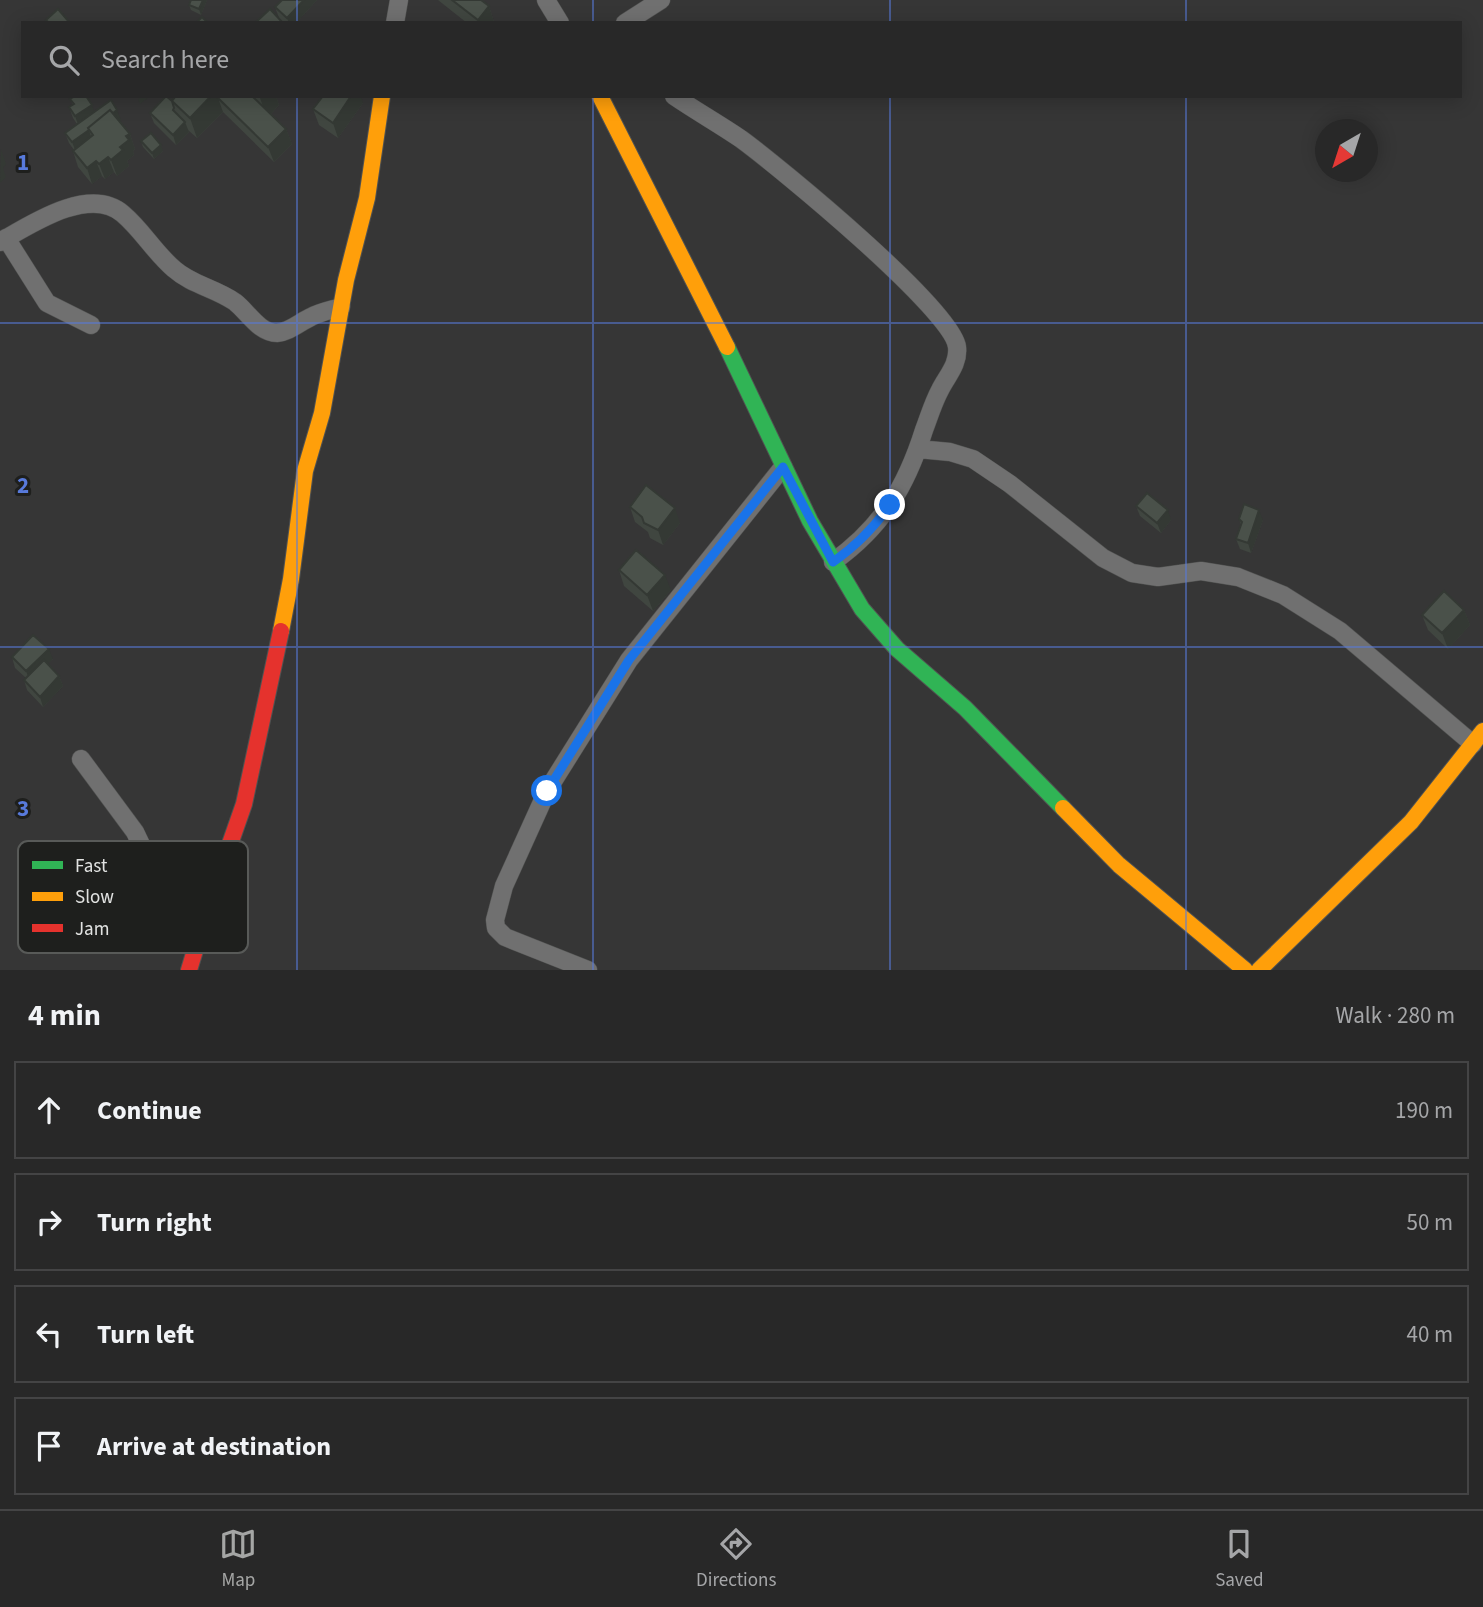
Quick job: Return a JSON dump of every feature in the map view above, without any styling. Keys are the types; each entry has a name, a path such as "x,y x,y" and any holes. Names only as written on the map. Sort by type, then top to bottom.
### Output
{"street":[{"path":"395,21 399,0"},
{"path":"546,0 559,21"},
{"path":"628,21 661,0"},
{"path":"231,841 244,804 286,606 306,471 322,412 341,307 367,198 382,98"},
{"path":"601,98 716,324 783,467 833,562 862,609 897,649 965,708 1119,865 1245,970"},
{"path":"677,98 776,166 922,295 957,345 957,358 935,400 918,449 890,505 875,527 833,562"},
{"path":"92,325 47,303 3,240 59,210 92,202 111,206 122,212 171,267 185,278 219,291 238,304 268,332 280,333 312,316 341,307"},
{"path":"918,449 950,452 973,459 1010,484 1103,558 1132,573 1158,577 1201,571 1238,577 1283,595 1340,631 1478,737 1411,822 1259,970"},
{"path":"588,970 505,937 496,928 495,920 504,886 547,791 629,660 783,467"},
{"path":"81,759 139,841"},
{"path":"189,970 194,953"}],"building":[{"path":"191,0 203,0 199,9 189,5"},
{"path":"282,0 304,0 287,18 275,7"},
{"path":"452,0 481,0 489,6 478,20"},
{"path":"58,9 68,21 47,21"},
{"path":"270,9 281,21 257,21"},
{"path":"87,98 92,105 75,116 69,107 74,104 70,99"},
{"path":"164,98 168,98 172,101 173,110 185,122 173,135 150,113"},
{"path":"174,98 209,98 190,118 172,101"},
{"path":"218,98 254,98 286,129 268,147"},
{"path":"321,98 350,98 333,123 313,109"},
{"path":"111,100 117,110 113,113 110,110 72,142 65,133"},
{"path":"110,110 130,134 126,136 129,140 120,147 123,150 111,160 108,157 99,164 96,161 87,168 73,151 93,135 88,128"},
{"path":"151,133 161,145 152,153 141,141"},
{"path":"646,485 675,508 658,530 644,523 642,517 630,507"},
{"path":"1147,493 1168,510 1157,523 1136,506"},
{"path":"1244,504 1259,510 1248,543 1236,539"},
{"path":"636,550 665,575 647,595 619,570"},
{"path":"1444,591 1464,610 1442,633 1422,615"},
{"path":"33,635 49,649 26,671 12,657"},
{"path":"44,660 59,676 40,697 24,680"}],"traffic: fast":[{"path":"727,347 810,521 862,609 897,649 965,708 1063,808"}],"traffic: slow":[{"path":"281,631 291,579 305,471 322,413 346,280 367,198 382,98"},
{"path":"601,98 727,347"},
{"path":"1259,970 1411,822 1483,731"},
{"path":"1063,808 1119,865 1245,970"}],"traffic: jam":[{"path":"231,841 244,804 281,631"},
{"path":"189,970 194,953"}],"route":[{"path":"547,791 629,660 783,467 833,562 875,527 890,505"}]}
